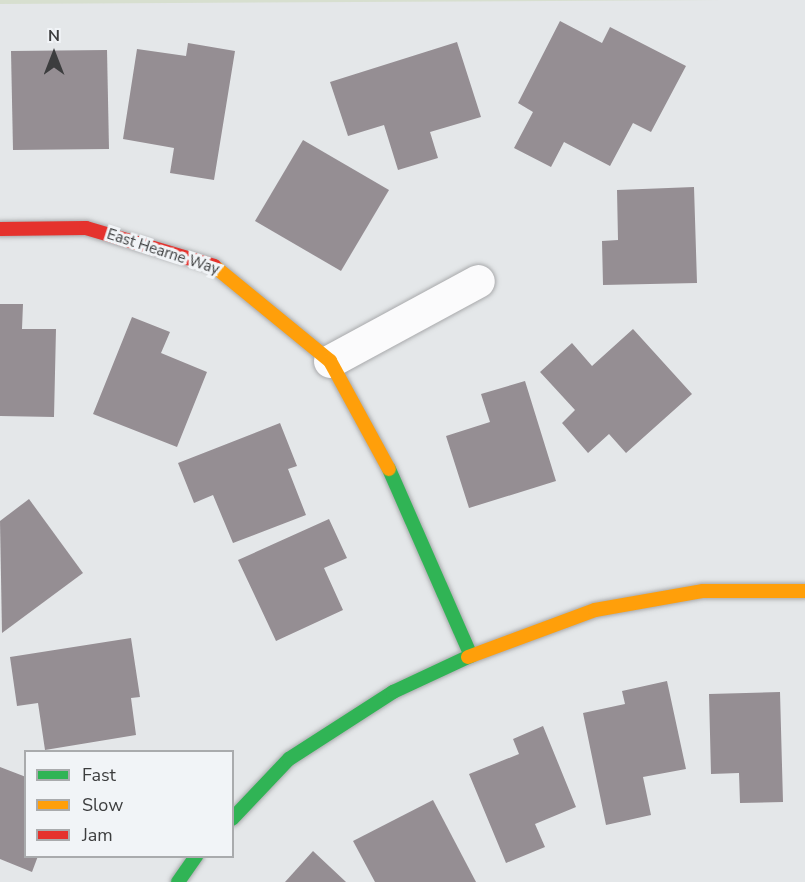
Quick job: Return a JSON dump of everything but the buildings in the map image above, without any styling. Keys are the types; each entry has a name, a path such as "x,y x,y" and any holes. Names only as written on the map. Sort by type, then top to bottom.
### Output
{"street":[{"name":"East Hearne Way","path":"0,229 86,228 219,268 330,361 386,462 471,656"},
{"path":"330,361 478,281"},
{"path":"234,817 289,759 393,692 471,656 595,610 702,591 805,591"},
{"path":"178,882 195,858"}],"green space":[{"path":"0,0 722,0 0,4"}],"traffic: fast":[{"path":"389,469 471,656"},
{"path":"234,817 289,759 393,692 468,657"},
{"path":"178,882 195,858"}],"traffic: slow":[{"path":"214,266 330,361 389,469"},
{"path":"468,657 595,610 703,591 805,591"}],"traffic: jam":[{"path":"0,229 86,228 214,266"}]}
